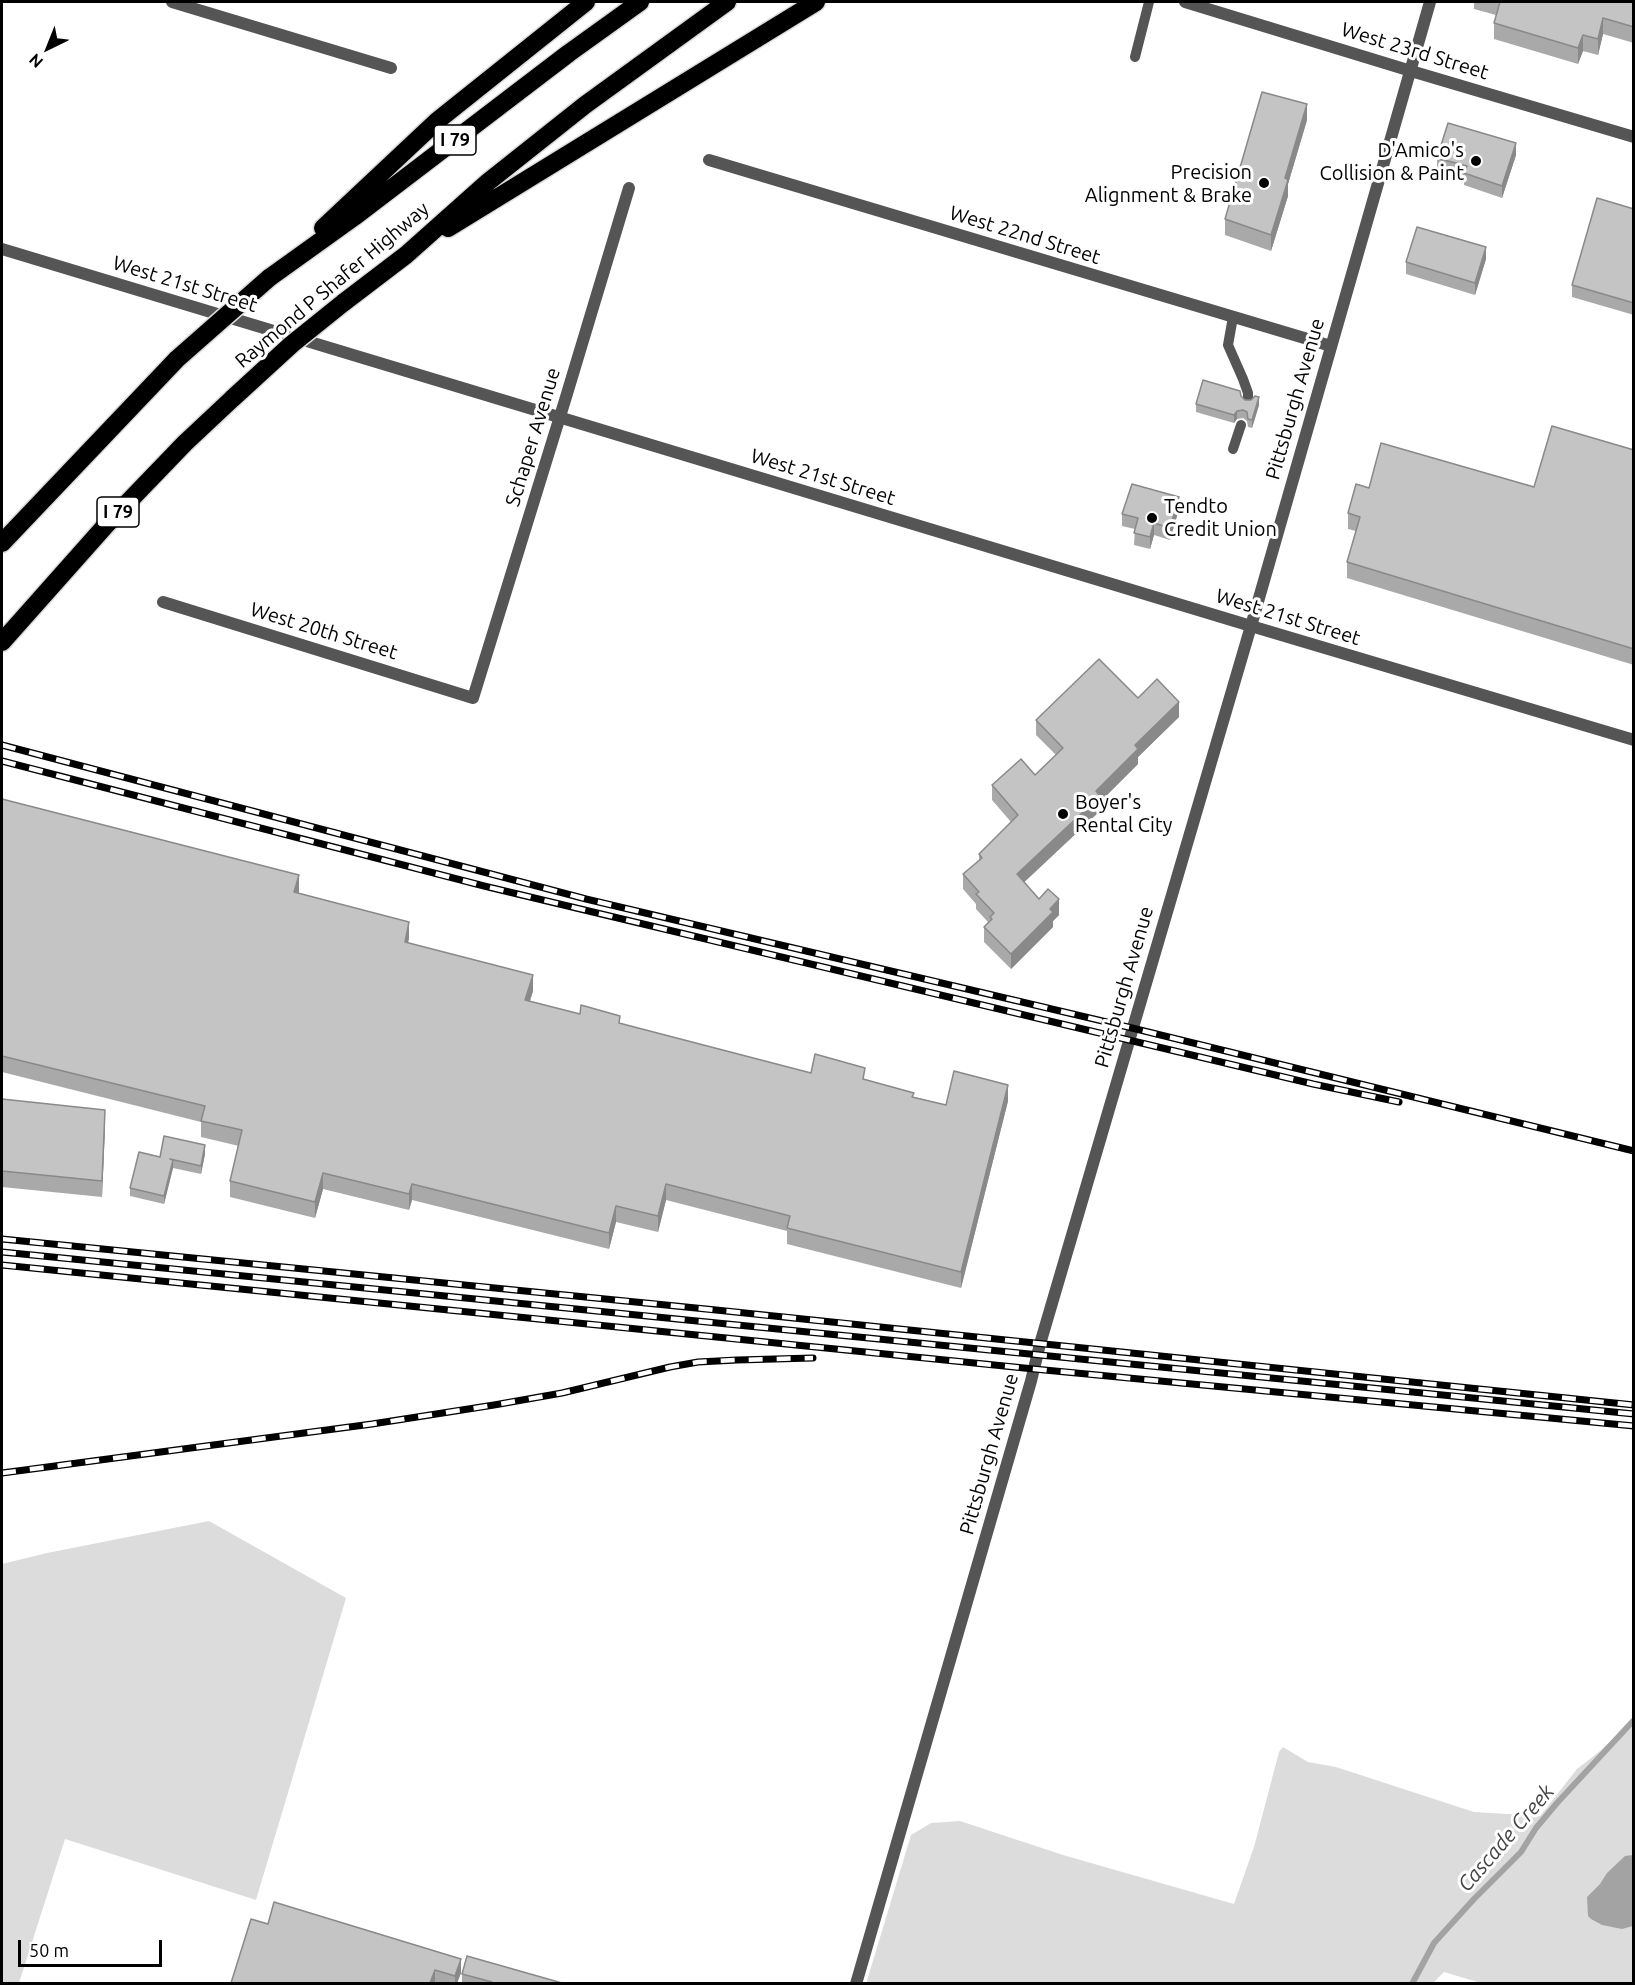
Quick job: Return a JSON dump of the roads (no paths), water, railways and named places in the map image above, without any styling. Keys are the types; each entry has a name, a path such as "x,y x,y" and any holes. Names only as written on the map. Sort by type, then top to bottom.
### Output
{"highway":[{"path":"269,278 437,122 586,2"},
{"name":"Raymond P Shafer Highway","path":"2,543 177,359 269,278 354,217 568,53 640,2"},
{"name":"Raymond P Shafer Highway","path":"6,637 185,443 292,344 406,255 488,182 576,112 727,2"},
{"path":"406,255 816,2"}],"street":[{"path":"172,2 391,68"},
{"name":"West 23rd Street","path":"1185,2 1634,137"},
{"name":"Pittsburgh Avenue","path":"856,1983 1430,2"},
{"name":"West 22nd Street","path":"709,160 1331,346"},
{"name":"Schaper Avenue","path":"473,698 629,188"},
{"name":"West 21st Street","path":"2,249 1634,740"},
{"name":"West 20th Street","path":"164,602 473,698"}],"lane":[{"path":"1135,57 1149,2"},
{"path":"1233,317 1228,345 1244,379 1248,401"},
{"path":"1233,449 1241,425"}],"waterway":[{"name":"Cascade Creek","path":"1412,1984 1434,1943 1521,1852 1536,1828 1557,1803 1634,1720"}],"railway":[{"path":"2,745 586,899 1132,1028 1634,1151"},
{"path":"2,761 484,886 1313,1084 1399,1102"},
{"path":"2,1239 1634,1405"},
{"path":"2,1252 1634,1414"},
{"path":"2,1265 1034,1369 1634,1426"},
{"path":"2,1473 372,1424 494,1405 562,1393 698,1362 813,1358"}],"place":[{"name":"D'Amico's Collision & Paint","path":"1476,161"},
{"name":"Precision Alignment & Brake","path":"1264,183"},
{"name":"Tendto Credit Union","path":"1152,518"},
{"name":"Boyer's Rental City","path":"1063,814"}]}
